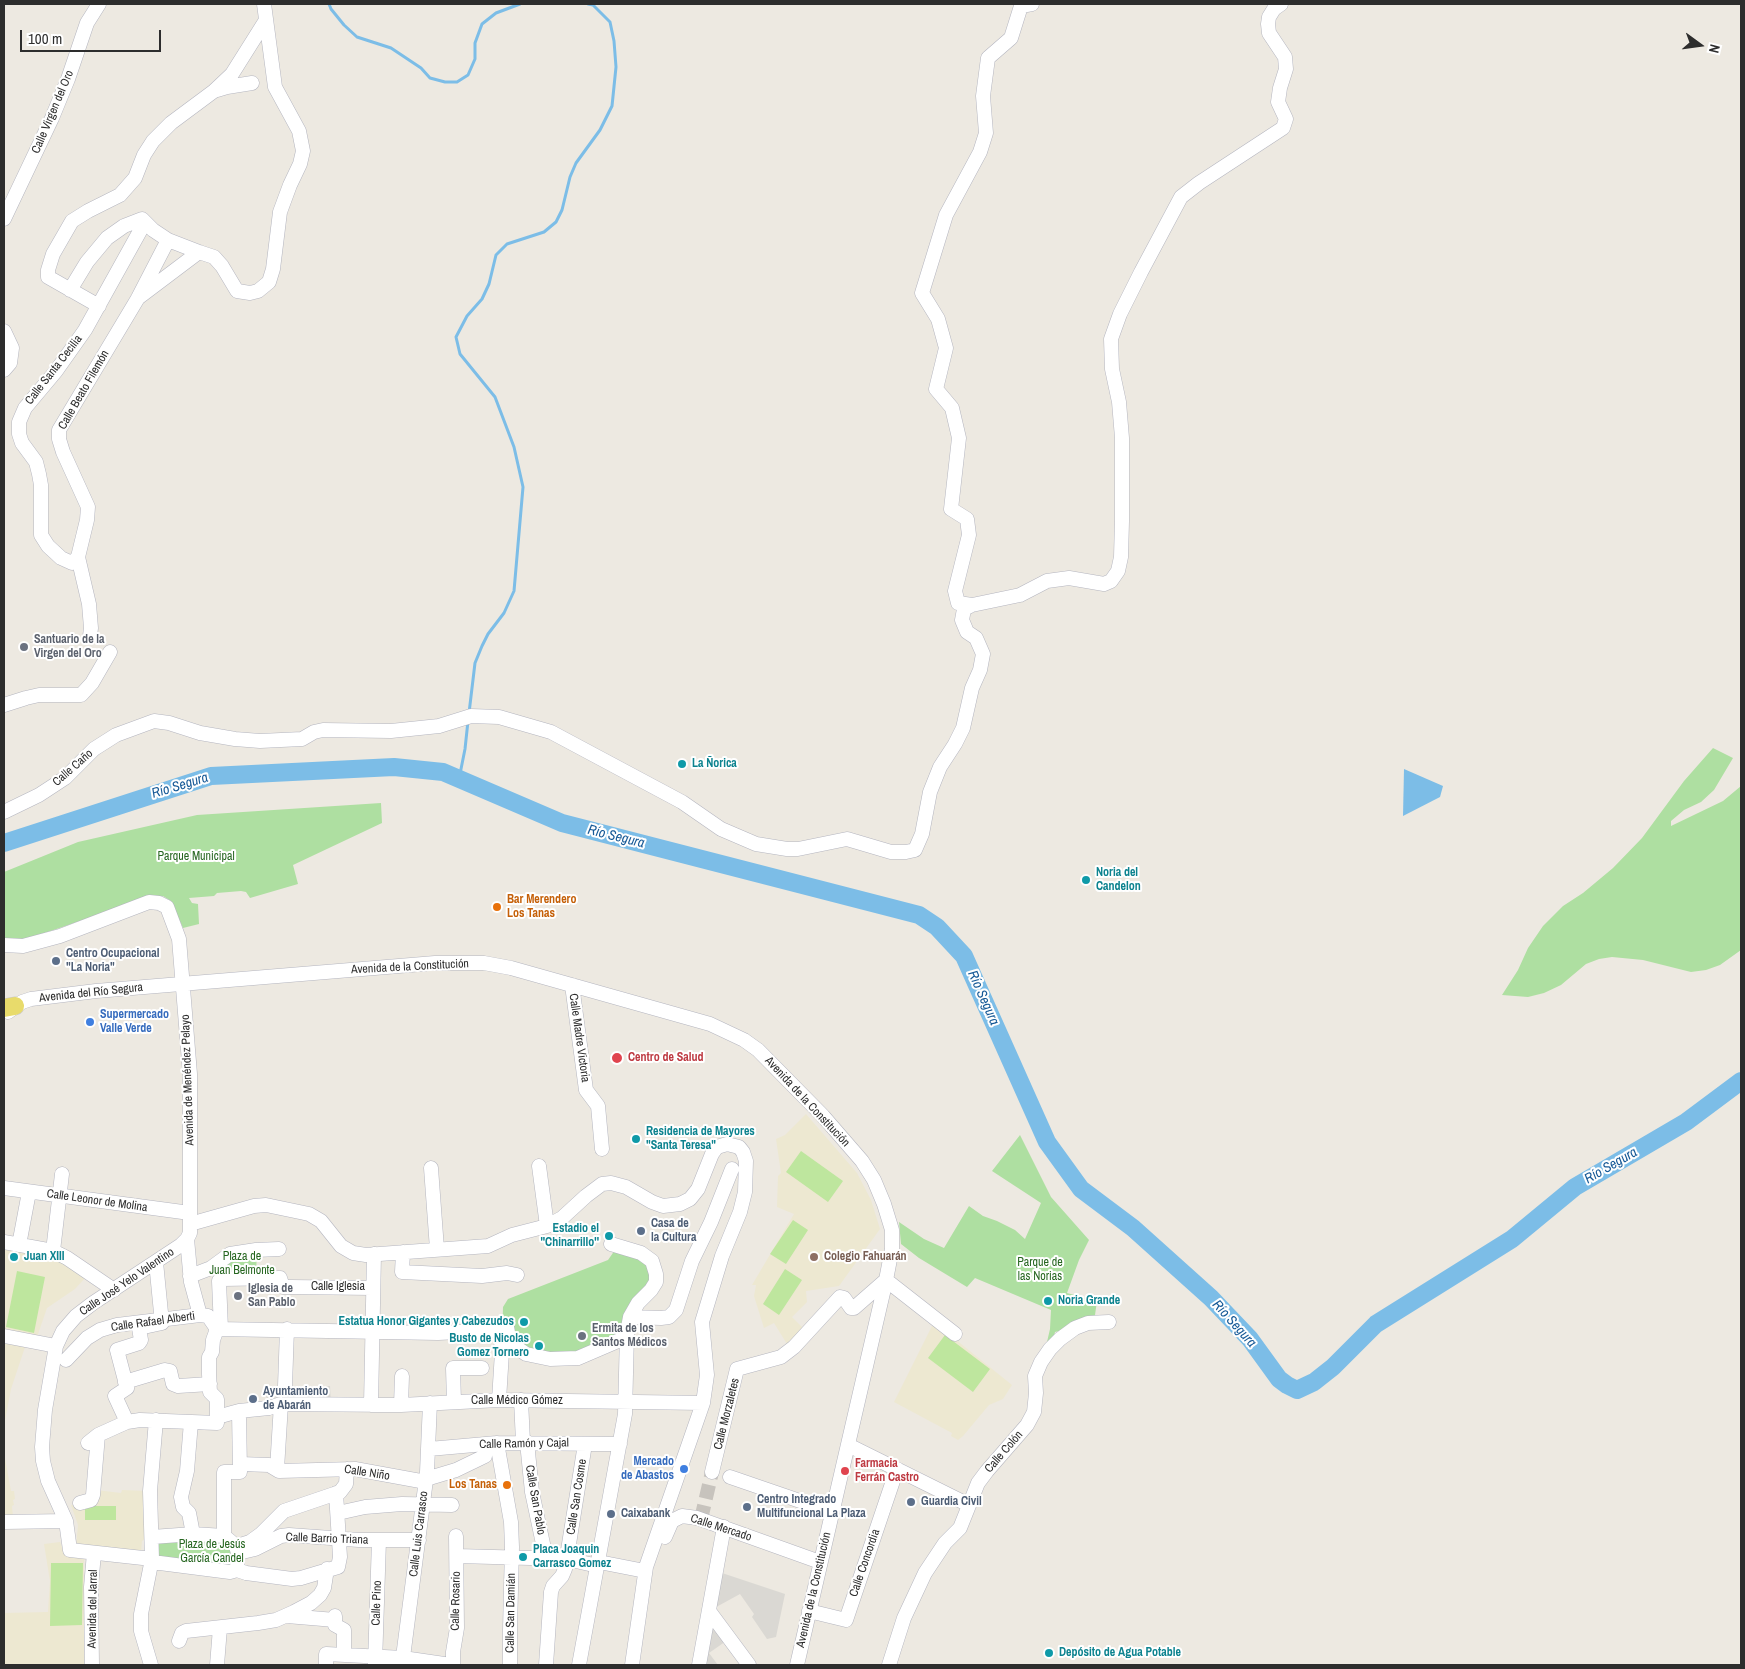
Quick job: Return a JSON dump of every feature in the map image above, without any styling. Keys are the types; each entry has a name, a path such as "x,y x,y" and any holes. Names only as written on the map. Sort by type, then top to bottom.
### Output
{"street":[{"name":"Calle Virgen del Oro","path":"4,219 52,118 87,23 99,4"},
{"path":"70,290 87,262 107,238 124,226 144,221 168,240 214,257 222,266 237,291 250,294 258,291 269,282 273,269 280,212 300,164 303,151 299,131 275,87 264,4"},
{"path":"1032,4 1021,6 1010,38 988,58 983,96 986,133 980,152 946,215 922,293 938,319 946,348 936,389 952,408 959,438 950,509 967,520 969,535 955,592 958,603 972,605 1020,595 1047,581 1069,578 1104,584 1111,581 1118,571 1121,557 1122,438 1120,402 1112,369 1111,338 1140,272 1181,197 1199,182 1283,128 1286,119 1278,102 1286,69 1285,57 1269,34 1268,24 1274,9 1281,4"},
{"path":"99,306 48,277 52,254 72,221 120,196 135,178 144,154 153,141 171,123 214,91 232,74 266,20"},
{"path":"214,91 227,86 252,83"},
{"name":"Calle Santa Cecilia","path":"78,557 72,563 61,558 48,546 41,535 41,485 39,474 36,462 22,443 18,422 25,408 85,330 144,221"},
{"name":"Calle Beato Filemón","path":"90,636 89,604 78,557 87,520 88,507 63,452 59,439 59,430 138,298 168,240"},
{"path":"138,298 199,252"},
{"path":"4,331 12,348 10,363 4,370"},
{"name":"Calle Caño","path":"4,812 39,795 65,778 94,749 116,735 154,721 169,723 200,733 260,741 302,739 314,732 323,730 391,731 440,726 470,716 499,717 551,732 682,802 721,829 756,844 798,849 847,839 891,852 906,852 915,850 922,834 930,792 940,767 963,728 972,688 980,670 983,654 976,638 967,632 962,620 964,609 972,605"},
{"path":"4,705 39,695 81,695 92,683 110,652"},
{"name":"Avenida de Menéndez Pelayo","path":"4,945 23,946 60,936 149,902 167,906 179,939 190,1074 190,1218"},
{"name":"Avenida de la Constitución","path":"183,983 454,962 511,968 710,1024 744,1040 770,1060 846,1141 874,1180 892,1230 892,1248 797,1665"},
{"name":"Avenida del Río Segura","path":"7,1010 22,1002 40,998 183,983"},
{"name":"Calle Madre Victoria","path":"572,985 586,1090 598,1106 602,1149"},
{"path":"190,1218 254,1206 277,1206 309,1214 322,1221 341,1246 353,1252 374,1254 488,1246 512,1235 547,1226 562,1218 602,1184 611,1183 626,1187 663,1206 680,1204 690,1199 698,1189 712,1154 717,1147 727,1144 739,1147 746,1161 746,1192 722,1256 702,1322 707,1375 703,1403 646,1569 632,1665"},
{"path":"539,1166 547,1226"},
{"path":"431,1168 437,1249"},
{"path":"630,1317 669,1317 676,1310 692,1261 711,1222 732,1169"},
{"path":"53,1251 62,1174"},
{"name":"Calle Leonor de Molina","path":"4,1188 190,1218"},
{"path":"19,1245 29,1192"},
{"name":"Calle José Yelo Valentino","path":"152,1561 70,1550 66,1521 48,1481 43,1461 42,1447 45,1410 56,1346 62,1330 93,1303 156,1262 187,1239 190,1233 190,1218"},
{"path":"187,1239 190,1276 200,1315"},
{"path":"4,1242 53,1251 67,1258 114,1290"},
{"path":"580,1665 625,1414 627,1337 630,1317 638,1303 656,1282 652,1261 641,1253 611,1244"},
{"path":"190,1276 211,1268 230,1254 278,1249"},
{"path":"403,1252 402,1272 482,1276 508,1273 517,1275"},
{"path":"371,1405 374,1254"},
{"path":"127,1422 115,1396 127,1388 117,1350 139,1343 142,1340 139,1328 162,1323 156,1262"},
{"name":"Calle Iglesia","path":"219,1329 219,1281 223,1279 280,1278 283,1287 373,1288"},
{"path":"886,1280 955,1334"},
{"name":"Calle Morzaletes","path":"712,1472 737,1370 782,1357 794,1347 837,1299 840,1297 844,1298 851,1308 854,1308 886,1280"},
{"name":"Calle Rafael Alberti","path":"66,1360 87,1338 100,1330 117,1325 200,1315 208,1316 219,1329"},
{"name":"Calle Colón","path":"888,1665 904,1618 925,1573 945,1543 960,1528 978,1483 1028,1425 1034,1412 1035,1376 1041,1362 1060,1339 1075,1328 1088,1323 1109,1322"},
{"path":"80,1503 91,1500 93,1495 93,1439 127,1422 140,1420 191,1422 217,1420 217,1400 210,1392 209,1357 212,1352 213,1340 219,1329 438,1332 503,1329 508,1327 510,1343 526,1354 550,1358 578,1358 627,1337"},
{"path":"286,1386 288,1329"},
{"path":"499,1400 503,1329"},
{"path":"4,1336 56,1346"},
{"path":"454,1402 453,1368 482,1368"},
{"path":"125,1382 165,1370 170,1371 173,1384 178,1386 210,1384"},
{"path":"401,1405 402,1376"},
{"name":"Calle Médico Gómez","path":"217,1420 240,1410 270,1408 281,1404 401,1405 499,1400 703,1403"},
{"name":"Calle San Pablo","path":"521,1400 532,1492 546,1558"},
{"name":"Calle Luis Carrasco","path":"403,1662 426,1481 430,1403"},
{"path":"277,1469 281,1404"},
{"path":"224,1536 224,1472 240,1472 240,1410"},
{"path":"151,1665 141,1632 141,1614 152,1561 150,1491 156,1420"},
{"path":"191,1422 187,1471 181,1497 183,1507 189,1513 193,1534"},
{"name":"Calle Ramón y Cajal","path":"429,1450 492,1443 620,1444"},
{"name":"Calle Niño","path":"240,1464 269,1465 277,1469 347,1469 426,1481 456,1470 485,1456 492,1443"},
{"name":"Calle San Damián","path":"492,1443 511,1522 513,1557 510,1665"},
{"name":"Calle San Cosme","path":"546,1665 551,1592 565,1569 585,1444"},
{"path":"848,1445 969,1505"},
{"path":"237,1549 261,1534 284,1511 340,1492 346,1484 347,1469"},
{"name":"Calle Concordia","path":"809,1611 846,1620 897,1470"},
{"path":"730,1477 832,1512"},
{"path":"179,1641 182,1633 186,1631 258,1623 286,1616 311,1603 320,1595 332,1568 340,1557 336,1493"},
{"path":"338,1513 374,1506 402,1504 452,1505"},
{"name":"Calle Mercado","path":"646,1569 655,1559 672,1521 682,1516 697,1518 820,1562"},
{"path":"4,1522 66,1521"},
{"path":"699,1665 724,1528"},
{"path":"152,1537 193,1534 224,1536 237,1549 237,1570"},
{"name":"Calle Barrio Triana","path":"237,1549 255,1549 281,1536 289,1535 339,1539 419,1540"},
{"name":"Calle Rosario","path":"452,1665 457,1628 456,1536"},
{"name":"Calle Pino","path":"375,1660 378,1540"},
{"name":"Avenida del Jarral","path":"92,1665 91,1587 94,1553"},
{"path":"457,1556 567,1559 646,1569"},
{"path":"152,1561 230,1572 237,1570 246,1574 292,1578 301,1578 332,1568"},
{"path":"708,1612 749,1665"},
{"path":"286,1616 335,1618 335,1625 344,1630 344,1655"},
{"path":"217,1665 220,1628"},
{"path":"326,1660 344,1655 375,1660 452,1665"}],"shaded area":[{"name":"Colegio Fahuarán","path":"806,1114 857,1173 871,1200 880,1229 839,1286 806,1291 807,1302 792,1317 803,1328 787,1344 774,1323 764,1328 754,1296 756,1285 752,1285 794,1214 777,1207 778,1176 781,1173 776,1139 785,1135"},
{"path":"4,1247 53,1257 86,1277 75,1289 47,1308 37,1337 4,1331"},
{"path":"933,1324 950,1335 1012,1385 1003,1399 989,1405 958,1440 951,1436 952,1433 894,1402"},
{"path":"4,1343 25,1347 11,1389 4,1426"},
{"path":"266,1386 330,1386 331,1405 267,1409"},
{"path":"4,1453 11,1491 14,1491 13,1517 4,1517"},
{"path":"96,1490 121,1493 122,1490 147,1491 148,1537 142,1541 141,1552 76,1547 78,1525 71,1505 77,1505"},
{"path":"60,1542 65,1555 84,1557 84,1665 4,1665 4,1613 48,1612 50,1581 44,1544"},
{"path":"716,1571 785,1594 776,1637 767,1639 752,1617 754,1614 740,1594 709,1611 729,1639 709,1653 718,1665 699,1665"}],"green space":[{"path":"1713,748 1733,758 1714,790 1701,802 1684,810 1671,821 1671,826 1723,801 1741,786 1741,950 1720,965 1706,970 1691,972 1643,960 1612,957 1599,959 1586,964 1561,985 1544,993 1528,997 1502,995 1518,970 1528,948 1543,926 1563,906 1583,893 1613,868 1642,838 1684,781"},
{"name":"Parque Municipal","path":"381,803 382,823 293,865 298,884 250,898 246,892 241,891 189,898 192,903 198,904 199,924 183,928 171,901 163,896 154,896 21,941 4,938 4,872 78,842 197,815"},
{"name":"Parque de las Norias","path":"1020,1135 1051,1197 1089,1240 1079,1260 1067,1293 1097,1301 1094,1322 1055,1332 1052,1344 1047,1342 1051,1310 975,1278 967,1287 919,1258 901,1244 899,1222 924,1239 944,1248 969,1206 983,1216 1015,1230 1025,1239 1041,1203 992,1171"},
{"path":"801,1151 843,1181 828,1202 786,1172"},
{"path":"793,1220 808,1230 786,1264 770,1254"},
{"name":"Plaza de Juan Belmonte","path":"257,1249 256,1275 218,1278 214,1264"},
{"path":"615,1250 644,1259 653,1278 622,1337 598,1349 551,1355 502,1340 503,1307 508,1299 608,1260"},
{"path":"785,1269 802,1280 779,1315 763,1304"},
{"path":"17,1271 45,1277 34,1333 6,1327"},
{"path":"945,1335 990,1369 973,1392 928,1358"},
{"path":"85,1506 116,1506 116,1520 85,1520"},
{"name":"Plaza de Jesús García Candel","path":"193,1534 236,1546 237,1570 152,1559 152,1537"},
{"path":"51,1563 83,1563 82,1625 50,1626"}],"water":[{"path":"1404,769 1443,786 1440,797 1403,816"}],"waterway":[{"path":"329,4 344,25 357,37 391,48 421,68 430,78 445,82 457,82 468,75 475,59 475,43 482,24 496,13 520,4"},
{"path":"469,713 475,663 488,634 504,613 514,591 523,487 514,447 495,397 460,354 456,337 467,316 482,299 489,284 496,255 507,244 544,232 556,222 562,210 570,177 576,163 600,130 612,106 616,67 610,22 593,5 588,4"},
{"path":"459,779 468,721"},
{"name":"Río Segura","path":"4,843 211,776 394,767 443,772 562,823 919,915 937,927 964,956 1047,1142 1081,1189 1133,1228 1211,1298 1250,1339 1279,1379 1297,1390 1314,1382 1333,1367 1376,1324 1512,1239 1575,1187 1686,1122 1741,1081"}],"tunnel":[{"path":"701,1519 712,1472"}],"place":[{"name":"Santuario de la Virgen del Oro","path":"24,647"},
{"name":"La Ñorica","path":"682,764"},
{"name":"Noria del Candelon","path":"1086,880"},
{"name":"Bar Merendero Los Tanas","path":"497,907"},
{"name":"Centro Ocupacional \"La Noria\"","path":"56,961"},
{"name":"Supermercado Valle Verde","path":"90,1022"},
{"name":"Centro de Salud","path":"617,1058"},
{"name":"Residencia de Mayores \"Santa Teresa\"","path":"636,1139"},
{"name":"Casa de la Cultura","path":"641,1231"},
{"name":"Estadio el ''Chinarrillo''","path":"609,1236"},
{"name":"Juan XIII","path":"14,1257"},
{"name":"Colegio Fahuarán","path":"814,1257"},
{"name":"Iglesia de San Pablo","path":"238,1296"},
{"name":"Noria Grande","path":"1048,1301"},
{"name":"Estatua Honor Gigantes y Cabezudos","path":"524,1322"},
{"name":"Ermita de los Santos Médicos","path":"582,1336"},
{"name":"Busto de Nicolas Gomez Tornero","path":"539,1346"},
{"name":"Ayuntamiento de Abarán","path":"253,1399"},
{"name":"Mercado de Abastos","path":"684,1469"},
{"name":"Farmacia Ferrán Castro","path":"845,1471"},
{"name":"Los Tanas","path":"507,1485"},
{"name":"Guardia Civil","path":"911,1502"},
{"name":"Centro Integrado Multifuncional La Plaza","path":"747,1507"},
{"name":"Caixabank","path":"611,1514"},
{"name":"Placa Joaquin Carrasco Gomez","path":"523,1557"},
{"name":"Depósito de Agua Potable","path":"1049,1653"}]}
